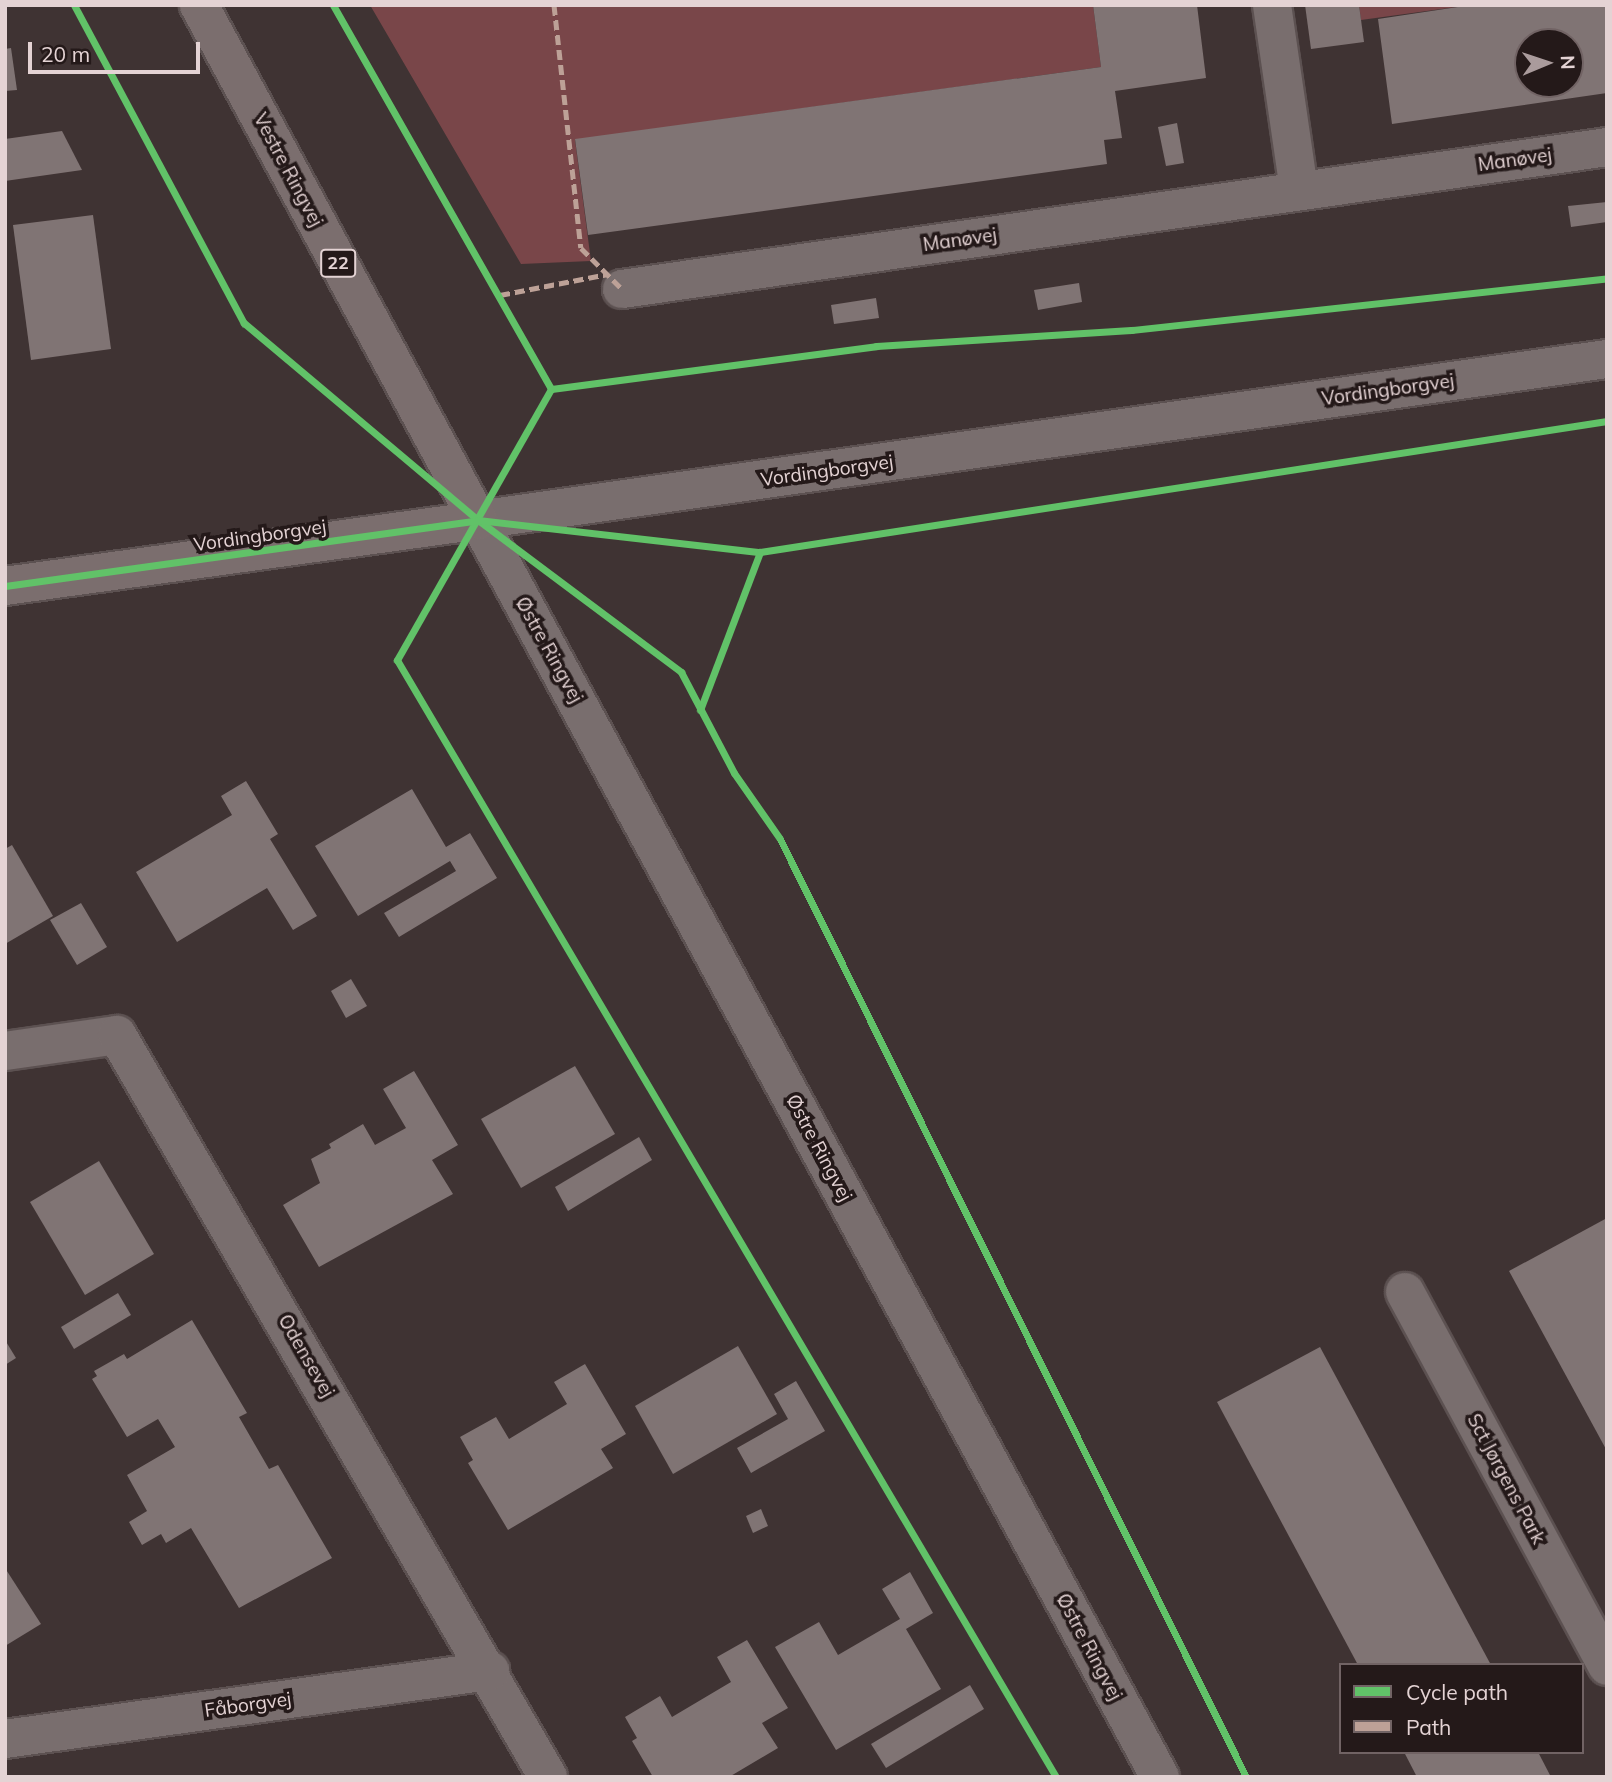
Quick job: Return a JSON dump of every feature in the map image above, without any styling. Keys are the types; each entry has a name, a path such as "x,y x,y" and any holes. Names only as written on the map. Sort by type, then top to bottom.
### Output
{"main road":[{"name":"Vestre Ringvej","path":"199,5 478,520"},
{"name":"Vordingborgvej","path":"5,586 478,520"}],"street":[{"path":"1272,5 1299,191"},
{"name":"Manøvej","path":"622,289 1607,147"},
{"name":"Vordingborgvej","path":"478,520 1607,359"},
{"name":"Østre Ringvej","path":"478,520 1160,1777"},
{"name":"Odensevej","path":"5,1051 117,1035 490,1671 548,1777"},
{"name":"Sct Jørgens Park","path":"1405,1292 1607,1666"},
{"name":"Fåborgvej","path":"5,1739 490,1671"}],"shaded area":[{"path":"370,5 1093,5 1101,67 575,140 591,261 521,264"},
{"path":"1359,5 1471,5 1361,20"}],"building":[{"path":"1093,5 1197,5 1206,78 1115,91 1122,138 1104,140 1107,164 588,235 575,139 1101,67"},
{"path":"1305,5 1359,5 1364,42 1311,49"},
{"path":"1471,5 1607,5 1607,93 1584,96 1584,28 1514,28 1514,98 1572,98 1392,124 1378,19"},
{"path":"11,48 17,90 5,91 5,49"},
{"path":"1177,123 1184,163 1166,166 1158,127"},
{"path":"62,131 82,170 5,181 5,139"},
{"path":"1607,202 1607,222 1571,227 1568,206"},
{"path":"93,215 111,349 31,360 13,225"},
{"path":"1079,283 1082,302 1038,310 1034,290"},
{"path":"876,298 879,318 834,324 831,305"},
{"path":"246,781 278,834 270,839 317,916 293,930 267,888 177,942 136,872 232,815 221,796"},
{"path":"412,789 446,847 470,833 497,878 399,937 384,913 456,871 450,861 358,916 315,846"},
{"path":"12,845 53,916 5,944 5,849"},
{"path":"81,903 107,947 77,965 50,920"},
{"path":"351,979 367,1006 346,1018 331,991"},
{"path":"575,1066 615,1134 521,1188 481,1119"},
{"path":"414,1071 458,1145 432,1160 453,1194 319,1267 283,1205 320,1183 311,1159 331,1148 329,1144 363,1124 375,1145 406,1128 383,1089"},
{"path":"639,1137 652,1160 568,1211 555,1187"},
{"path":"99,1161 154,1254 85,1295 30,1202"},
{"path":"1607,1218 1607,1451 1509,1271"},
{"path":"118,1293 131,1315 74,1349 61,1327"},
{"path":"192,1320 247,1413 239,1417 269,1469 278,1465 332,1558 239,1608 191,1528 166,1543 161,1534 142,1545 129,1522 147,1511 127,1475 175,1447 158,1419 127,1437 92,1379 97,1376 94,1371 124,1354 127,1359"},
{"path":"5,1340 16,1358 5,1365"},
{"path":"738,1346 777,1414 673,1474 635,1406"},
{"path":"1320,1347 1490,1663 1357,1663 1217,1402"},
{"path":"585,1364 626,1434 601,1449 613,1468 508,1530 468,1463 473,1460 460,1437 496,1417 509,1439 567,1404 554,1382"},
{"path":"796,1381 825,1431 751,1473 737,1448 788,1419 774,1394"},
{"path":"761,1509 768,1526 753,1533 746,1516"},
{"path":"5,1568 41,1624 5,1646"},
{"path":"910,1572 933,1613 906,1629 941,1689 836,1750 775,1647 819,1622 838,1655 900,1619 882,1589"},
{"path":"747,1640 788,1708 762,1723 778,1748 729,1777 653,1777 632,1741 637,1738 625,1717 660,1696 672,1717 731,1682 717,1657"},
{"path":"970,1685 984,1709 886,1768 871,1744"},
{"path":"1405,1754 1539,1754 1551,1777 1417,1777"}],"marked path":[{"path":"554,5 581,248 622,289"},
{"path":"500,295 608,274"}],"cycle path":[{"path":"74,5 244,323 478,520 681,672 734,773 780,839 1246,1777"},
{"path":"333,5 551,389"},
{"path":"551,389 876,346 1132,330 1607,278"},
{"path":"551,389 397,660 1056,1777"},
{"path":"5,586 478,520 760,552 1607,421"},
{"path":"700,710 760,552"}]}
